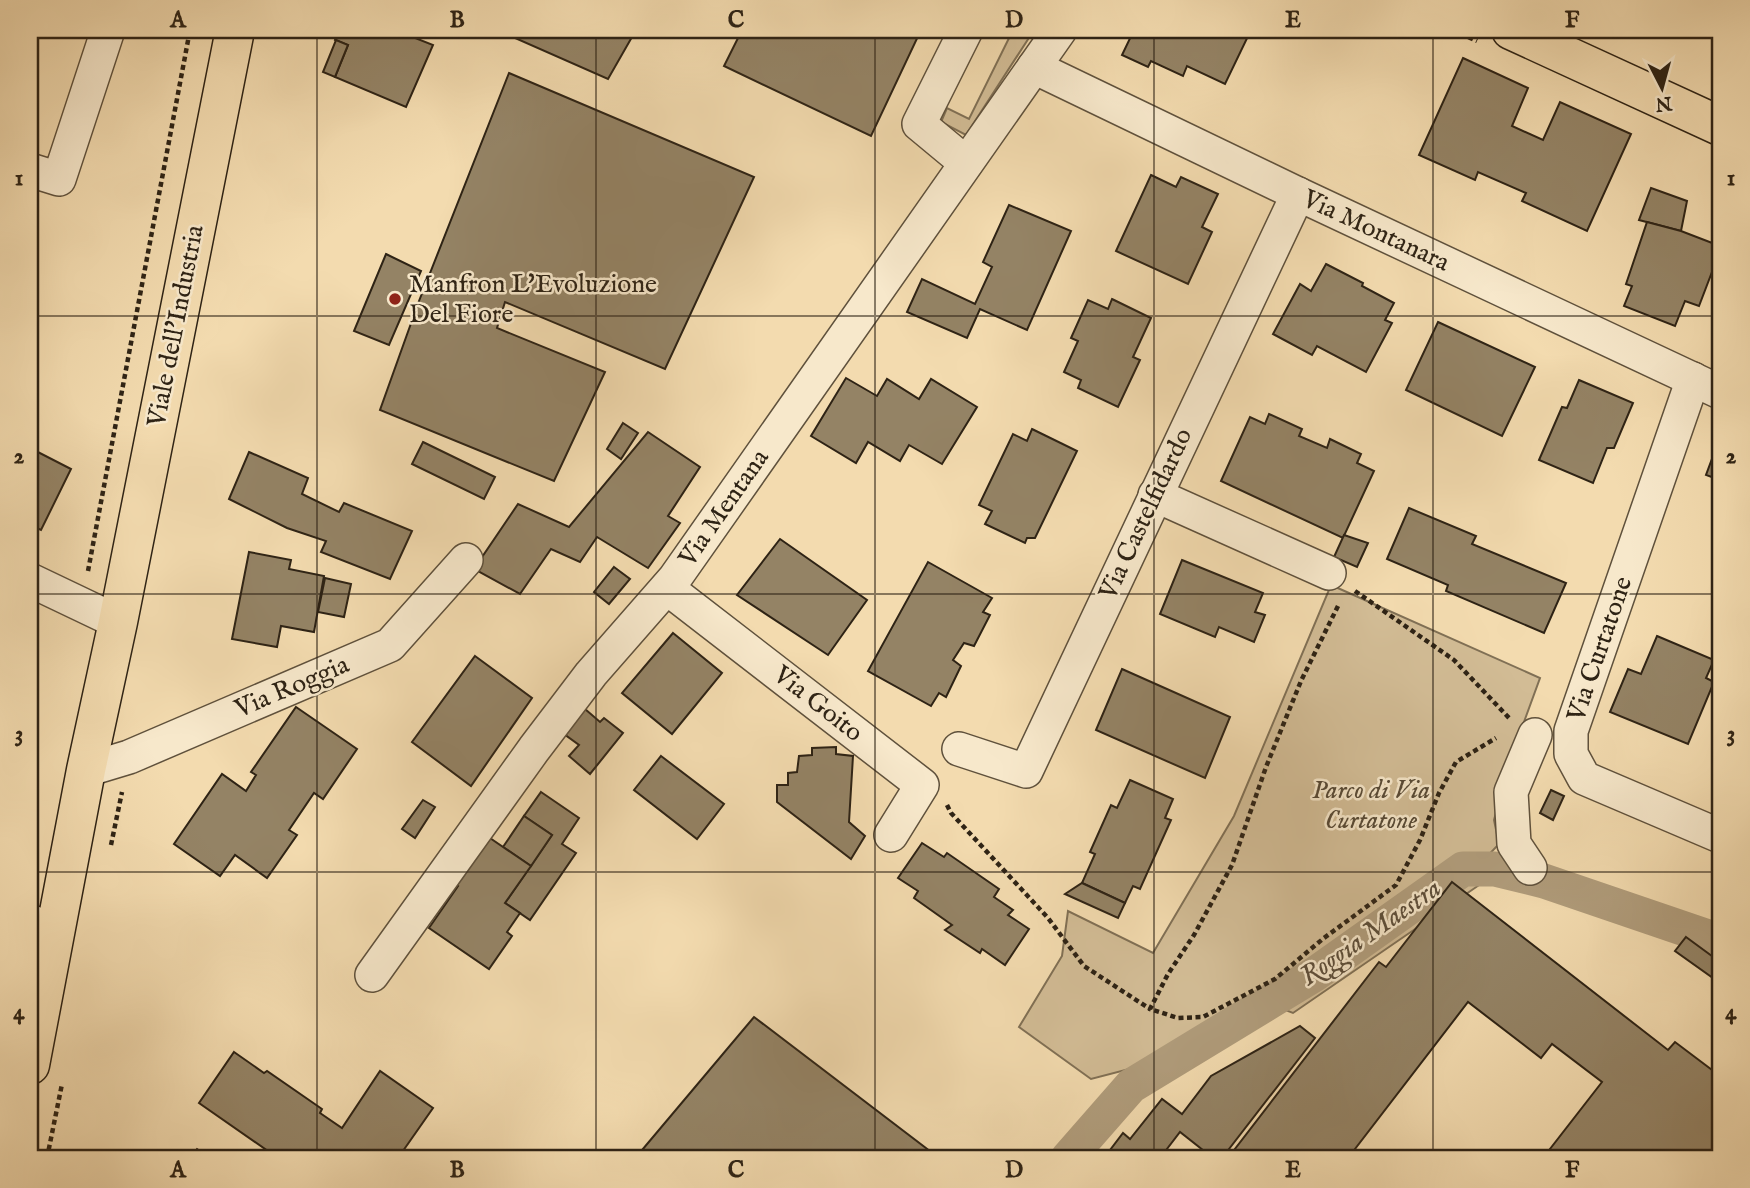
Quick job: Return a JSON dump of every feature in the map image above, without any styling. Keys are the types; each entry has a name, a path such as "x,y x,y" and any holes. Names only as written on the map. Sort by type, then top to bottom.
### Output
{"main road":[{"name":"Viale dell'Industria","path":"30,1065 43,927 86,769 118,622 235,30"},
{"path":"1511,30 1720,125"}],"street":[{"path":"30,170 59,179 108,30"},
{"path":"965,163 919,124 966,30"},
{"name":"Via Mentana","path":"372,975 534,749 592,674 667,588 1060,30"},
{"name":"Via Montanara","path":"1034,67 1706,385"},
{"name":"Via Castelfidardo","path":"959,749 1026,771 1298,194"},
{"name":"Via Curtatone","path":"1706,385 1572,731 1571,754 1584,778 1720,836"},
{"path":"1155,495 1338,580"},
{"name":"Via Roggia","path":"86,769 129,757 390,645 466,560"},
{"path":"30,580 118,622"},
{"name":"Via Goito","path":"667,588 922,785 891,835"},
{"path":"1526,731 1511,792 1514,844 1530,868"}],"path":[{"path":"81,605 190,30"},
{"path":"951,812 1048,918 1084,966 1150,1009 1178,1018 1203,1017 1275,979 1324,937 1396,885 1456,762 1526,731 1454,660 1338,580 1232,865 1150,1009"}],"green space":[{"path":"1013,30 1034,30 966,135 941,122 947,108 969,119"},
{"name":"Parco di Via Curtatone","path":"1331,585 1540,678 1509,763 1494,820 1499,844 1478,866 1485,881 1293,1013 1259,1000 1160,1061 1091,1079 1019,1027 1062,956 1068,911 1153,953 1234,816"}],"building":[{"path":"339,30 418,30 415,38 433,45 406,107 335,77 348,45 335,40"},
{"path":"497,30 636,30 608,79"},
{"path":"742,30 921,30 871,136 724,66"},
{"path":"927,30 948,30 944,38"},
{"path":"1134,30 1251,30 1225,84 1187,66 1183,76 1151,61 1148,67 1122,55"},
{"path":"336,40 348,45 335,77 323,72"},
{"path":"1463,58 1528,88 1512,126 1543,140 1560,102 1631,134 1587,231 1522,201 1526,193 1478,172 1475,180 1419,155"},
{"path":"509,73 754,177 665,369 505,302 497,328 605,372 554,481 380,410 419,301"},
{"path":"1151,175 1176,187 1181,177 1218,194 1202,227 1212,232 1188,284 1116,251"},
{"path":"1651,188 1687,201 1681,231 1639,220"},
{"path":"1009,205 1071,231 1027,330 980,309 967,338 907,312 922,279 975,304 992,267 983,262"},
{"path":"1647,222 1720,246 1699,306 1685,301 1675,326 1624,306 1632,286 1626,284"},
{"path":"386,254 421,271 389,345 354,331"},
{"path":"1326,264 1394,303 1385,320 1392,323 1366,372 1317,346 1312,355 1273,334 1300,284 1311,291"},
{"path":"1112,299 1151,318 1133,357 1140,360 1118,407 1078,388 1081,380 1064,372 1078,341 1071,338 1088,300 1108,309"},
{"path":"1438,322 1535,367 1502,436 1406,390"},
{"path":"846,378 877,396 887,379 919,399 931,379 977,407 942,464 909,445 900,461 868,442 856,463 811,436"},
{"path":"1579,380 1633,403 1614,448 1607,448 1593,483 1539,460 1562,407 1567,408"},
{"path":"1269,414 1302,429 1299,436 1327,448 1330,439 1361,454 1357,463 1374,471 1343,538 1221,481 1250,417 1265,424"},
{"path":"623,423 638,433 621,459 607,449"},
{"path":"1032,429 1077,451 1035,538 1027,538 1025,543 985,524 992,511 979,505 1013,434 1027,441"},
{"path":"648,432 700,467 668,516 680,523 648,568 597,537 580,562 551,549 520,594 474,569 518,504 569,527"},
{"path":"423,442 495,477 484,499 412,464"},
{"path":"30,448 71,469 41,530 30,525"},
{"path":"1716,448 1720,451 1720,480 1706,475"},
{"path":"249,452 308,478 302,494 339,512 344,503 412,531 390,579 321,552 326,541 287,528 229,499"},
{"path":"1409,508 1476,536 1472,544 1566,583 1544,633 1446,591 1448,585 1387,559"},
{"path":"1344,535 1368,543 1357,567 1334,557"},
{"path":"780,539 867,600 828,655 737,595"},
{"path":"249,552 291,560 289,569 324,576 314,632 281,626 277,647 232,639"},
{"path":"1182,560 1263,593 1255,612 1265,615 1254,642 1219,627 1215,637 1160,614"},
{"path":"928,562 992,598 983,612 990,615 974,646 964,643 953,660 961,666 946,697 939,693 931,706 868,671"},
{"path":"614,567 630,579 609,604 594,592"},
{"path":"325,578 351,584 344,617 318,612"},
{"path":"673,633 722,673 672,734 622,693"},
{"path":"1657,636 1714,660 1706,678 1714,682 1688,744 1610,712 1628,669 1641,674"},
{"path":"475,656 532,698 471,786 412,742"},
{"path":"1122,669 1230,717 1205,778 1096,730"},
{"path":"296,707 357,749 323,799 314,793 289,830 297,835 267,878 235,855 220,876 174,844 222,774 246,791 256,775 251,772"},
{"path":"585,709 600,722 604,718 623,733 590,774 569,756 579,745 564,734"},
{"path":"836,747 836,754 853,756 849,822 865,836 851,859 777,802 777,785 788,785 788,773 797,772 799,756 812,755 812,748"},
{"path":"661,756 724,804 697,839 634,790"},
{"path":"1130,780 1173,799 1165,818 1171,820 1140,889 1133,886 1125,903 1082,883 1095,854 1090,852 1111,805 1117,808"},
{"path":"1551,790 1564,796 1553,820 1540,813"},
{"path":"541,792 579,818 562,844 576,853 530,920 505,903 552,835 524,816"},
{"path":"423,800 435,807 415,838 402,829"},
{"path":"524,816 552,835 531,866 503,847"},
{"path":"487,836 531,866 505,903 520,913 507,932 512,936 489,969 429,928 458,886 453,883"},
{"path":"922,843 944,857 947,853 999,889 994,897 1013,910 1008,915 1029,929 1005,965 982,949 980,953 945,930 952,925 914,898 918,891 898,878"},
{"path":"1452,882 1668,1050 1675,1042 1720,1076 1720,1158 1543,1158 1602,1082 1552,1044 1541,1058 1468,1002 1348,1158 1228,1158 1379,962 1386,967"},
{"path":"1082,883 1125,903 1118,918 1065,894"},
{"path":"1686,937 1720,962 1720,983 1675,951"},
{"path":"754,1017 939,1158 639,1158 637,1156"},
{"path":"1300,1026 1315,1038 1222,1158 1213,1158 1180,1132 1160,1158 1104,1158 1123,1133 1130,1139 1162,1099 1182,1114 1211,1076"},
{"path":"234,1052 322,1109 320,1113 342,1128 380,1071 433,1108 398,1158 278,1158 199,1103"},
{"path":"197,1149 211,1158 191,1158"}],"waterway":[{"name":"Roggia Maestra","path":"1068,1158 1131,1086 1315,974 1463,869 1495,869 1544,881 1720,941"}],"place":[{"name":"Manfron L'Evoluzione Del Fiore","path":"395,299"}]}
